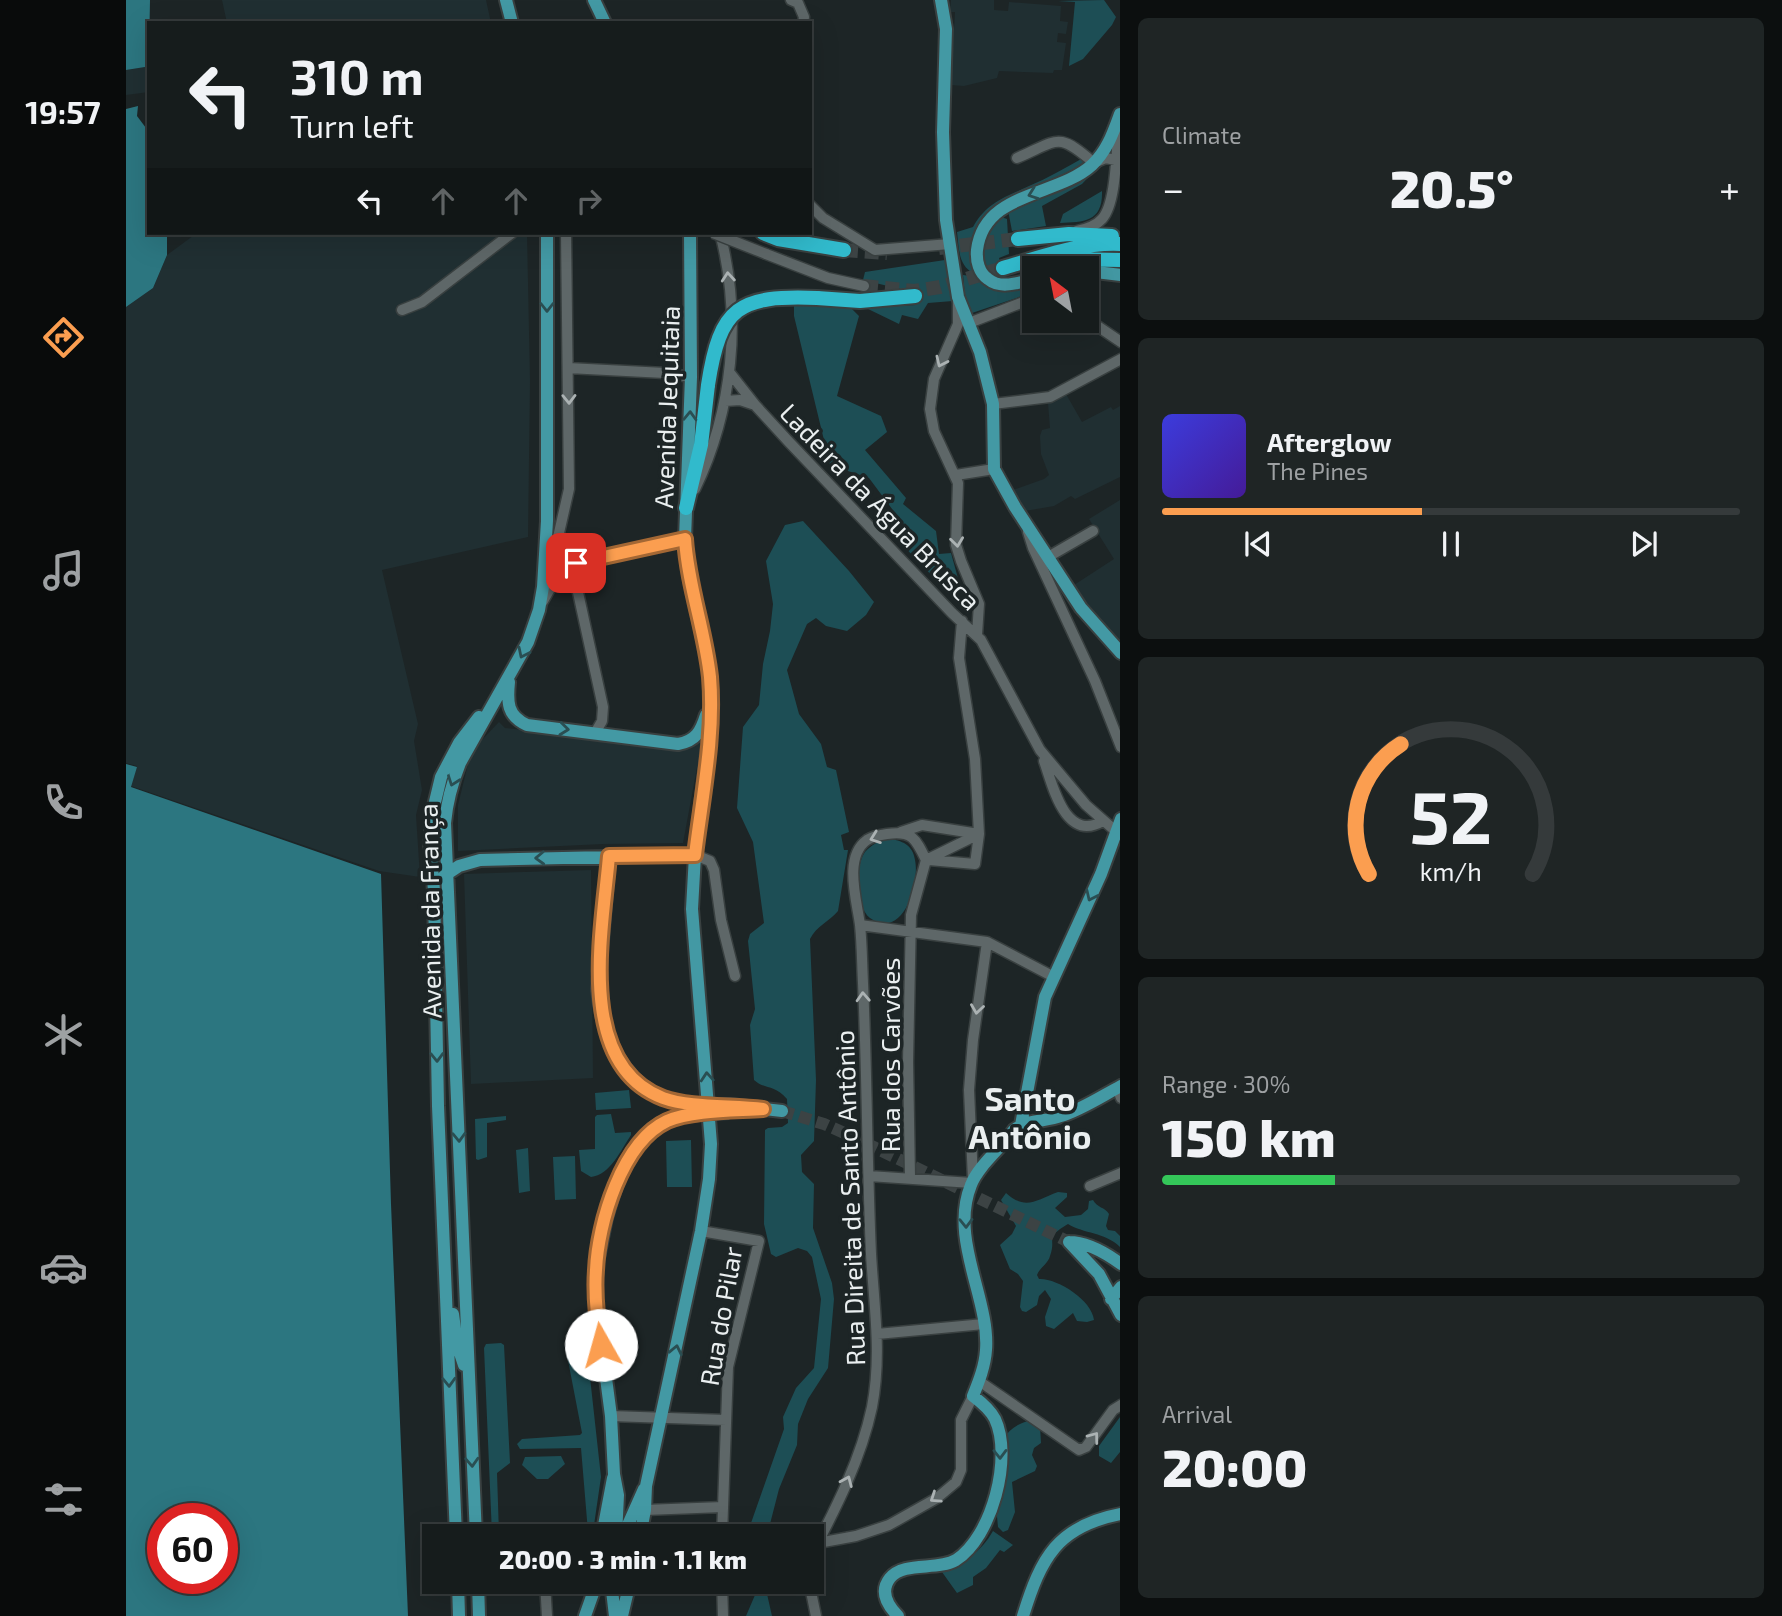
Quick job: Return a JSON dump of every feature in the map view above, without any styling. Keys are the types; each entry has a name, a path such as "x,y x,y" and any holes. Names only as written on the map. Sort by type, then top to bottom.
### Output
{"highway":[{"path":"1018,239 1069,234 1120,238"},
{"path":"767,235 844,250"},
{"path":"1120,247 1078,248 1004,270 1078,258 1120,260"},
{"path":"686,508 701,445 708,384 719,334 736,313 745,306 766,298 860,301 915,296"}],"main road":[{"path":"506,0 511,21"},
{"path":"594,0 604,21"},
{"path":"944,0 943,173 950,244 963,323 980,352 993,404 994,469 1025,522 1091,621 1120,652"},
{"path":"1022,282 1006,285 987,279 979,267 977,255 985,228 1009,204 1073,178 1094,163 1110,141 1120,112"},
{"path":"1069,234 1120,231"},
{"name":"Avenida Jequitaia","path":"642,1524 646,1486 701,1231 711,1144 692,909 710,702 707,657 685,539 691,377 690,235"},
{"path":"547,236 545,569 539,610 528,642 510,678 508,705 511,714 527,725 678,744 685,743 700,732 710,702"},
{"path":"1099,272 1120,275"},
{"name":"Avenida da França","path":"475,1524 445,823 452,782 510,678"},
{"name":"Avenida da França","path":"455,1524 445,1291 434,891 430,842 438,785 459,743 510,678"},
{"path":"1021,1125 1045,997 1118,834"},
{"path":"434,891 447,873 480,860 695,855"},
{"path":"609,856 598,989 610,1044 624,1068 636,1081 662,1098 681,1103 782,1111"},
{"path":"898,1616 886,1601 885,1590 889,1579 902,1570 941,1566 957,1559 973,1545 993,1507 1000,1464 999,1432 992,1413 972,1396 979,1381 986,1352 984,1324 968,1251 966,1209 972,1181 1021,1125 1061,1116 1119,1091"},
{"path":"1026,1098 1040,1119"},
{"path":"617,1524 618,1496 611,1416 595,1295 596,1268 606,1218 626,1164 639,1142 650,1132 671,1119 730,1108"},
{"path":"1117,1307 1098,1274 1069,1242 1080,1242 1097,1249 1120,1263"},
{"path":"445,1291 452,1308 460,1352 468,1374"},
{"path":"604,1524 614,1474"},
{"path":"628,1524 646,1486"},
{"path":"1023,1616 1038,1570 1059,1542 1090,1522 1120,1514"},
{"path":"458,1594 459,1616"},
{"path":"478,1594 479,1616"},
{"path":"585,1616 593,1594"},
{"path":"612,1594 615,1616"},
{"path":"622,1616 627,1594"}],"street":[{"path":"791,0 798,4 803,21"},
{"path":"1069,234 1096,225 1105,215 1118,160 1120,112"},
{"path":"1017,158 1059,140 1069,142 1094,163 1106,158 1118,160"},
{"path":"812,207 824,218 875,250 950,244"},
{"path":"402,310 422,302 509,235"},
{"path":"718,235 828,278 864,286"},
{"path":"686,508 711,453 730,373 729,275 720,235"},
{"path":"545,569 556,546 569,489 566,236 547,236"},
{"path":"1022,302 963,323 934,379 929,399 934,431 956,475 959,490 956,545 979,604 979,637 1040,750 1066,815 1079,825 1087,827 1103,821"},
{"path":"1099,326 1120,341"},
{"path":"993,404 1050,397 1120,360"},
{"path":"568,368 691,377"},
{"name":"Ladeira da Água Brusca","path":"730,373 756,406 979,637"},
{"name":"Ladeira da Água Brusca","path":"725,401 740,400 756,406"},
{"path":"956,475 994,469"},
{"path":"1025,522 1033,548 1095,681 1120,744"},
{"path":"1048,557 1093,531"},
{"path":"539,610 559,573 572,565 685,539"},
{"path":"572,565 603,707 603,721 595,733"},
{"path":"926,860 975,864 979,834 978,780 969,734 959,649 962,621 973,614 979,604"},
{"path":"959,649 979,637"},
{"path":"1040,750 1080,798 1118,834"},
{"name":"Rua Direita de Santo Antônio","path":"824,1531 864,1436 876,1384 877,1334 871,1254 868,1089 860,925 853,891 856,854 864,842 873,837 922,825 979,834"},
{"path":"900,832 914,838 926,860"},
{"path":"926,860 979,834"},
{"path":"695,855 710,862 714,870 721,920 735,976"},
{"name":"Rua dos Carvões","path":"910,1177 908,1062 911,915 926,860"},
{"path":"860,925 987,942 1054,977"},
{"path":"869,1176 972,1181 968,1090 987,942"},
{"path":"1090,1186 1120,1173"},
{"name":"Rua do Pilar","path":"701,1231 759,1241 728,1367 722,1524"},
{"path":"877,1334 984,1324"},
{"path":"979,1381 1079,1450 1086,1447 1120,1406"},
{"path":"824,1542 856,1536 889,1525 950,1488 961,1475 961,1420 972,1396"},
{"path":"611,1416 726,1420"},
{"path":"645,1510 723,1507"},
{"path":"546,1594 547,1616"},
{"path":"722,1594 723,1616"},
{"path":"811,1594 816,1616"}],"shaded area":[{"path":"126,0 150,0 145,67 126,70"},
{"path":"222,0 486,0 491,21 227,21"},
{"path":"951,0 994,0 994,10 1008,11 1009,2 1061,6 1060,21 1068,22 1066,34 1058,33 1057,42 1066,43 1062,70 1054,70 1053,73 999,71 997,78 964,86 951,85 955,12 950,12"},
{"path":"1104,0 1116,17 1112,25 1083,59 1069,66 1075,2 1058,1"},
{"path":"147,68 147,92 126,95 126,70"},
{"path":"138,106 137,116 147,129 147,235 167,235 167,255 153,288 126,307 126,109"},
{"path":"1083,158 1087,164 1077,171 1013,197 976,236 977,273 968,270 960,256 957,232 973,227 984,212 998,201"},
{"path":"1098,167 1082,184 1042,206 1046,226 1012,231 1008,210 1071,185"},
{"path":"1102,191 1099,209 1090,218 1060,223 1063,214"},
{"path":"1001,217 1007,219 1009,254 999,258 1006,281 996,280 983,263 981,255 988,233"},
{"path":"194,235 527,235 530,381 528,537 382,570 418,724 414,741 422,790 416,815 420,877 379,871 131,786 137,766 126,763 126,307 153,288 167,255"},
{"path":"945,260 953,301 928,303 918,319 902,315 899,324 866,308 915,305 917,293 863,280 865,272"},
{"path":"963,275 978,277 997,289 1022,289 1022,296 972,313 965,296"},
{"path":"794,302 850,307 859,316 837,396 881,416 887,432 865,450 906,498 903,504 936,531 939,554 951,553 959,582 939,583 893,535 904,525 869,478 830,465 794,316"},
{"path":"1066,394 1082,422 1111,407 1113,410 1120,406 1120,477 1075,499 1071,496 1054,506 1025,511 1010,491 1049,475 1041,454 1040,436 1042,430 1050,428 1048,403"},
{"path":"1120,500 1120,646 1074,585 1114,559 1089,519"},
{"path":"803,521 874,602 866,615 847,631 826,626 816,618 807,624 787,670 799,714 821,744 827,767 836,770 849,832 841,835 844,850 848,850 838,911 816,930 810,939 816,1080 814,1141 801,1155 802,1172 814,1184 813,1228 832,1283 834,1299 828,1368 808,1399 798,1424 797,1445 779,1489 770,1524 752,1524 784,1429 783,1417 796,1388 814,1368 821,1299 812,1257 807,1251 798,1248 776,1257 771,1254 764,1224 765,1130 788,1123 787,1099 778,1091 754,1080 750,1025 755,1009 748,941 750,934 764,923 753,842 737,808 743,727 759,705 770,631 773,604 766,561 785,525"},
{"path":"499,722 505,728 683,748 703,735 683,843 458,851 458,805 469,760 478,744"},
{"path":"126,764 137,767 131,787 381,874 408,1616 126,1616"},
{"path":"888,839 902,842 909,847 914,855 916,870 907,907 892,922 882,923 865,913 858,876 865,852 876,843"},
{"path":"591,870 593,1078 471,1084 464,874"},
{"path":"629,1090 631,1108 596,1110 595,1093"},
{"path":"611,1114 615,1133 631,1132 631,1135 609,1167 591,1177 581,1171 579,1150 595,1149 595,1117"},
{"path":"506,1116 506,1120 487,1123 487,1157 476,1159 475,1119"},
{"path":"691,1140 692,1187 667,1187 666,1141"},
{"path":"528,1148 530,1191 519,1193 516,1150"},
{"path":"575,1156 576,1199 555,1200 553,1157"},
{"path":"1058,1192 1067,1193 1067,1197 1055,1208 1065,1217 1081,1215 1088,1209 1089,1201 1093,1200 1109,1214 1106,1226 1108,1230 1115,1231 1120,1236 1120,1247 1109,1239 1068,1224 1053,1236 1049,1259 1037,1275 1039,1279 1064,1286 1080,1298 1092,1312 1094,1320 1077,1321 1073,1313 1054,1329 1046,1326 1045,1317 1051,1299 1045,1290 1039,1296 1037,1305 1026,1312 1020,1307 1023,1281 1010,1269 1000,1245 1016,1226 1001,1200 1006,1193 1019,1202 1037,1201"},
{"path":"586,1341 601,1477 594,1524 587,1524 581,1448 520,1449 517,1444 522,1439 582,1433 567,1344"},
{"path":"486,1344 504,1345 510,1463 497,1473 499,1524 492,1524 484,1348"},
{"path":"1120,1417 1120,1452 1111,1463 1099,1456 1099,1446"},
{"path":"1029,1421 1040,1426 1041,1443 1034,1448 1032,1455 1037,1466 1035,1471 1012,1482 1015,1512 1008,1530 1003,1532 998,1527 996,1506 1009,1461 1003,1439 1014,1427"},
{"path":"561,1456 565,1464 548,1479 537,1479 522,1465 525,1457"},
{"path":"993,1531 1013,1545 1004,1552 1000,1550 986,1568 973,1577 973,1585 957,1593 942,1572 971,1556"},
{"path":"767,1594 772,1616 746,1616 755,1595"}],"tunnel":[{"path":"939,248 1018,239"},
{"path":"844,250 887,253"},
{"path":"864,286 914,291 940,287 1003,268"},
{"path":"782,1111 851,1136 1069,1242"}],"district":[{"name":"Santo Antônio","path":"1030,1117"}],"route":[{"path":"576,563 685,539 711,691 709,737 695,855 609,856 598,989 606,1033 624,1068 636,1081 662,1098 681,1103 763,1109 671,1119 650,1132 630,1155 614,1192 599,1244 595,1295 601,1345"}]}
